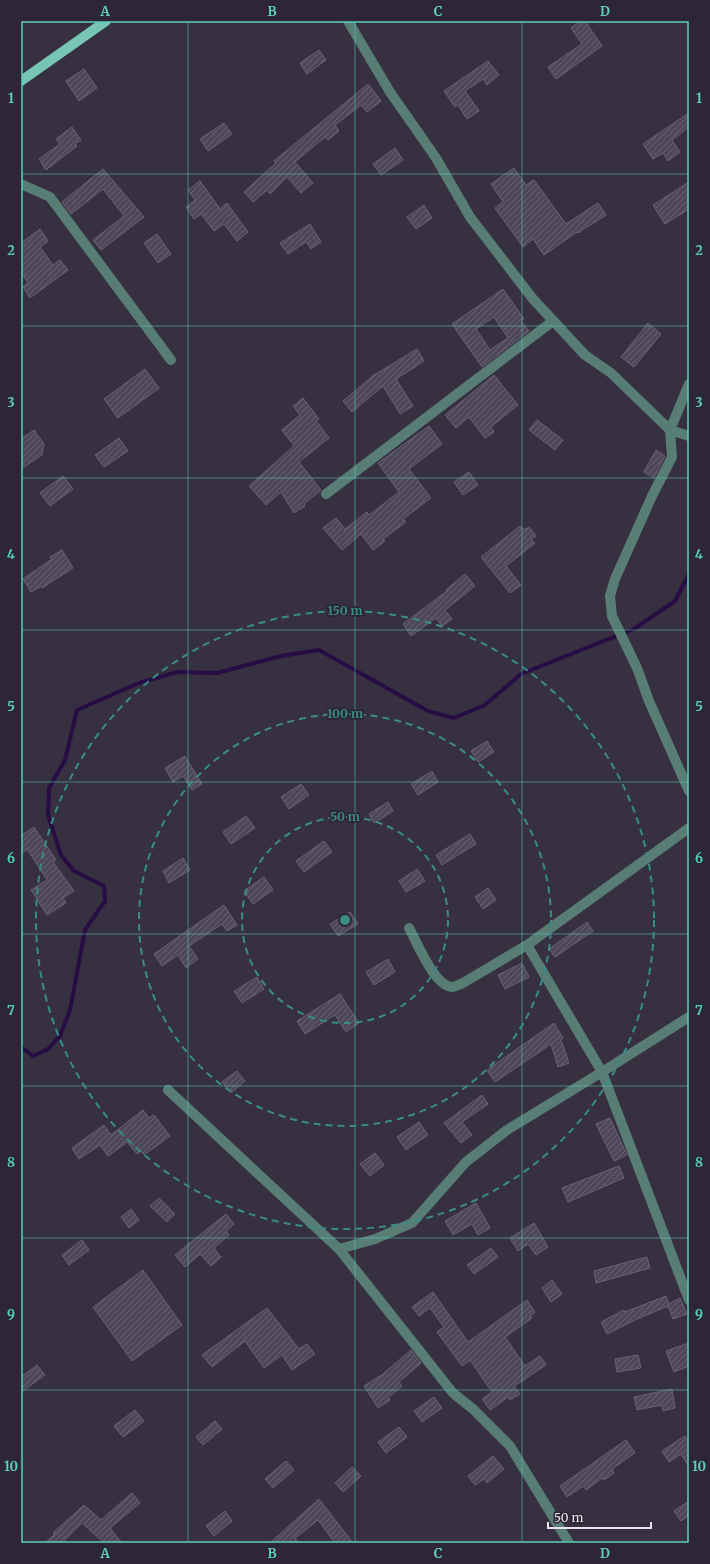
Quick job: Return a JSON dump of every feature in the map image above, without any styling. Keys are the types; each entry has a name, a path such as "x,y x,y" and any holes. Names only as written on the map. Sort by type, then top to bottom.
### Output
{"main road":[{"path":"21,81 102,22"}],"street":[{"path":"348,21 390,92 436,158 470,217 528,293 585,355 611,373 670,430 689,436"},
{"path":"21,184 50,197 171,360"},
{"path":"326,494 553,321"},
{"path":"689,384 670,430 672,457 652,496 615,579 610,596 612,616 689,791"},
{"path":"409,928 435,976 443,984 453,987 463,983 527,945 689,828"},
{"path":"527,945 602,1072 689,1300"},
{"path":"339,1249 374,1239 412,1223 466,1162 507,1130 689,1017"},
{"path":"168,1090 339,1249 453,1393 473,1409 510,1446 569,1543"}],"building":[{"path":"580,21 585,21 602,46 556,79 548,67 582,44 571,28"},
{"path":"319,50 326,60 307,74 300,63"},
{"path":"488,61 499,75 487,85 483,79 465,91 479,111 467,119 458,105 455,107 444,91"},
{"path":"84,69 97,88 79,101 66,81"},
{"path":"368,84 381,101 367,112 361,105 335,125 339,131 328,140 325,137 295,162 313,183 301,193 287,177 270,194 267,190 253,202 244,192 276,163 274,161"},
{"path":"689,113 689,127 672,140 680,152 668,161 663,153 653,159 643,144"},
{"path":"224,123 232,134 208,151 200,139"},
{"path":"72,127 81,140 75,144 77,146 46,170 39,159 60,144 56,139"},
{"path":"395,148 403,160 381,175 373,164"},
{"path":"514,168 526,185 534,180 566,224 598,203 606,215 578,233 577,232 544,255 533,239 523,247 495,208 503,202 491,184"},
{"path":"103,169 144,217 101,250 93,240 124,216 103,189 71,214 62,202"},
{"path":"200,181 220,209 227,203 248,232 237,241 224,224 214,231 201,214 194,219 186,207 195,200 188,190"},
{"path":"689,182 689,209 665,224 653,205"},
{"path":"424,205 432,218 416,229 407,217"},
{"path":"310,224 321,242 311,249 306,242 288,254 280,243"},
{"path":"40,229 48,241 40,247 53,265 60,260 68,270 30,298 23,287 28,283 21,272 21,243"},
{"path":"157,234 171,254 158,263 144,243"},
{"path":"503,289 524,319 521,321 529,331 482,367 452,324","holes":["494,317 508,338 490,350 476,329"]},
{"path":"648,323 661,334 634,367 621,357"},
{"path":"417,349 424,361 396,379 413,406 400,414 383,386 352,412 343,401 374,375"},
{"path":"145,369 159,388 118,418 104,399"},
{"path":"494,375 518,405 491,427 494,432 485,438 469,417 456,428 445,415"},
{"path":"303,398 319,419 316,421 329,438 299,462 321,490 304,504 305,506 294,513 281,492 266,505 249,486 294,446 282,430 300,415 293,406"},
{"path":"537,420 563,440 555,450 529,430"},
{"path":"429,426 442,444 409,469 431,498 403,519 406,522 383,539 385,541 373,550 361,534 342,550 323,528 336,518 345,529 367,512 369,515 399,492 378,463"},
{"path":"34,430 44,444 42,455 21,469 21,439"},
{"path":"119,438 128,451 104,467 95,455"},
{"path":"656,450 665,456 654,478 644,472"},
{"path":"469,472 478,485 463,495 454,482"},
{"path":"63,476 73,489 50,506 40,493"},
{"path":"520,526 524,530 529,527 536,536 531,540 535,543 506,566 521,585 510,593 481,557"},
{"path":"62,550 73,568 42,588 41,586 31,592 23,579 52,559 50,557"},
{"path":"465,574 475,586 445,610 452,619 442,626 436,618 411,636 403,624 447,591 446,590"},
{"path":"487,741 494,752 478,762 471,751"},
{"path":"185,756 202,784 192,790 183,776 173,782 165,768"},
{"path":"432,771 438,782 418,795 411,784"},
{"path":"301,784 309,795 289,809 281,797"},
{"path":"388,802 393,811 374,823 369,814"},
{"path":"246,816 255,828 231,844 223,832"},
{"path":"34,827 56,860 53,862 74,891 63,898 66,903 47,915 31,890 47,880 27,849 21,854 21,836"},
{"path":"470,834 476,844 442,865 436,855"},
{"path":"324,841 332,852 304,872 296,861"},
{"path":"183,858 190,870 169,883 163,871"},
{"path":"417,869 425,881 406,892 399,881"},
{"path":"264,877 273,890 253,904 244,891"},
{"path":"488,888 496,900 483,909 475,897"},
{"path":"224,905 237,925 227,931 222,924 189,946 198,959 186,968 178,955 162,966 154,954"},
{"path":"350,912 358,924 338,936 330,924"},
{"path":"587,922 593,931 555,957 549,949"},
{"path":"388,959 395,972 374,985 366,972"},
{"path":"522,963 529,977 505,989 498,975"},
{"path":"257,977 264,989 242,1003 234,991"},
{"path":"340,994 359,1023 346,1032 335,1015 305,1034 297,1021"},
{"path":"554,1023 563,1038 561,1040 569,1063 558,1067 551,1044 495,1082 487,1070"},
{"path":"237,1071 245,1081 231,1093 222,1082"},
{"path":"482,1095 488,1104 462,1122 472,1135 461,1143 444,1123"},
{"path":"143,1110 149,1118 154,1115 170,1136 144,1155 141,1151 137,1154 127,1142 108,1156 100,1145 79,1159 72,1148 104,1125 111,1135"},
{"path":"610,1118 627,1155 614,1161 596,1124"},
{"path":"419,1122 428,1135 406,1150 397,1137"},
{"path":"375,1153 384,1165 370,1176 360,1164"},
{"path":"619,1166 624,1178 568,1202 562,1188"},
{"path":"159,1198 175,1214 167,1222 150,1206"},
{"path":"476,1203 490,1228 478,1235 472,1224 453,1235 445,1221"},
{"path":"131,1209 139,1220 129,1228 121,1217"},
{"path":"226,1214 234,1224 226,1231 229,1235 214,1248 221,1257 211,1266 200,1254 185,1267 175,1255"},
{"path":"534,1223 548,1247 536,1255 528,1244 518,1251 510,1238"},
{"path":"82,1240 89,1250 69,1265 62,1255"},
{"path":"491,1248 498,1257 474,1274 467,1265"},
{"path":"647,1257 650,1268 596,1283 594,1271"},
{"path":"143,1270 182,1325 132,1361 93,1307"},
{"path":"552,1280 562,1294 551,1302 542,1288"},
{"path":"433,1292 468,1342 527,1300 535,1312 530,1316 532,1318 505,1337 525,1366 540,1356 546,1365 514,1386 520,1394 510,1400 508,1397 490,1410 482,1399 492,1392 470,1360 462,1366 437,1332 444,1327 430,1308 419,1316 412,1307"},
{"path":"666,1296 669,1304 680,1298 687,1314 673,1319 668,1306 607,1334 601,1322 624,1310 625,1312"},
{"path":"267,1308 299,1349 307,1344 315,1354 292,1370 282,1355 264,1368 245,1341 212,1367 202,1355"},
{"path":"689,1343 689,1366 674,1372 666,1351"},
{"path":"411,1350 421,1363 399,1382 402,1386 388,1398 390,1400 378,1408 364,1386 383,1374"},
{"path":"638,1355 641,1368 617,1372 615,1359"},
{"path":"37,1365 45,1375 21,1392 21,1377"},
{"path":"672,1389 675,1408 663,1411 662,1405 637,1410 634,1397"},
{"path":"434,1397 442,1408 422,1422 414,1411"},
{"path":"135,1410 144,1421 123,1437 114,1426"},
{"path":"215,1421 222,1429 203,1445 196,1437"},
{"path":"399,1427 407,1437 386,1453 378,1442"},
{"path":"685,1436 689,1442 689,1467 681,1454 669,1462 662,1451"},
{"path":"626,1440 635,1453 612,1469 614,1473 604,1480 602,1478 586,1490 583,1486 567,1497 560,1486"},
{"path":"493,1456 504,1469 487,1483 484,1479 475,1485 468,1476"},
{"path":"286,1461 294,1470 273,1488 265,1479"},
{"path":"352,1467 361,1476 343,1492 335,1483"},
{"path":"132,1493 140,1503 110,1528 122,1543 104,1543 82,1523 62,1543 45,1543 55,1534 53,1533 84,1505 101,1520"},
{"path":"319,1499 353,1543 335,1543 318,1520 295,1538 299,1543 270,1543"},
{"path":"689,1501 689,1515 681,1521 674,1511"},
{"path":"225,1511 232,1521 214,1536 206,1526"}],"waterway":[{"path":"21,1047 33,1056 48,1049 60,1036 70,1010 85,930 105,901 104,886 74,871 61,855 48,815 49,788 65,760 77,710 139,683 177,672 217,673 281,656 319,650 428,711 454,718 485,705 521,674 634,629 675,601 689,574"}]}
